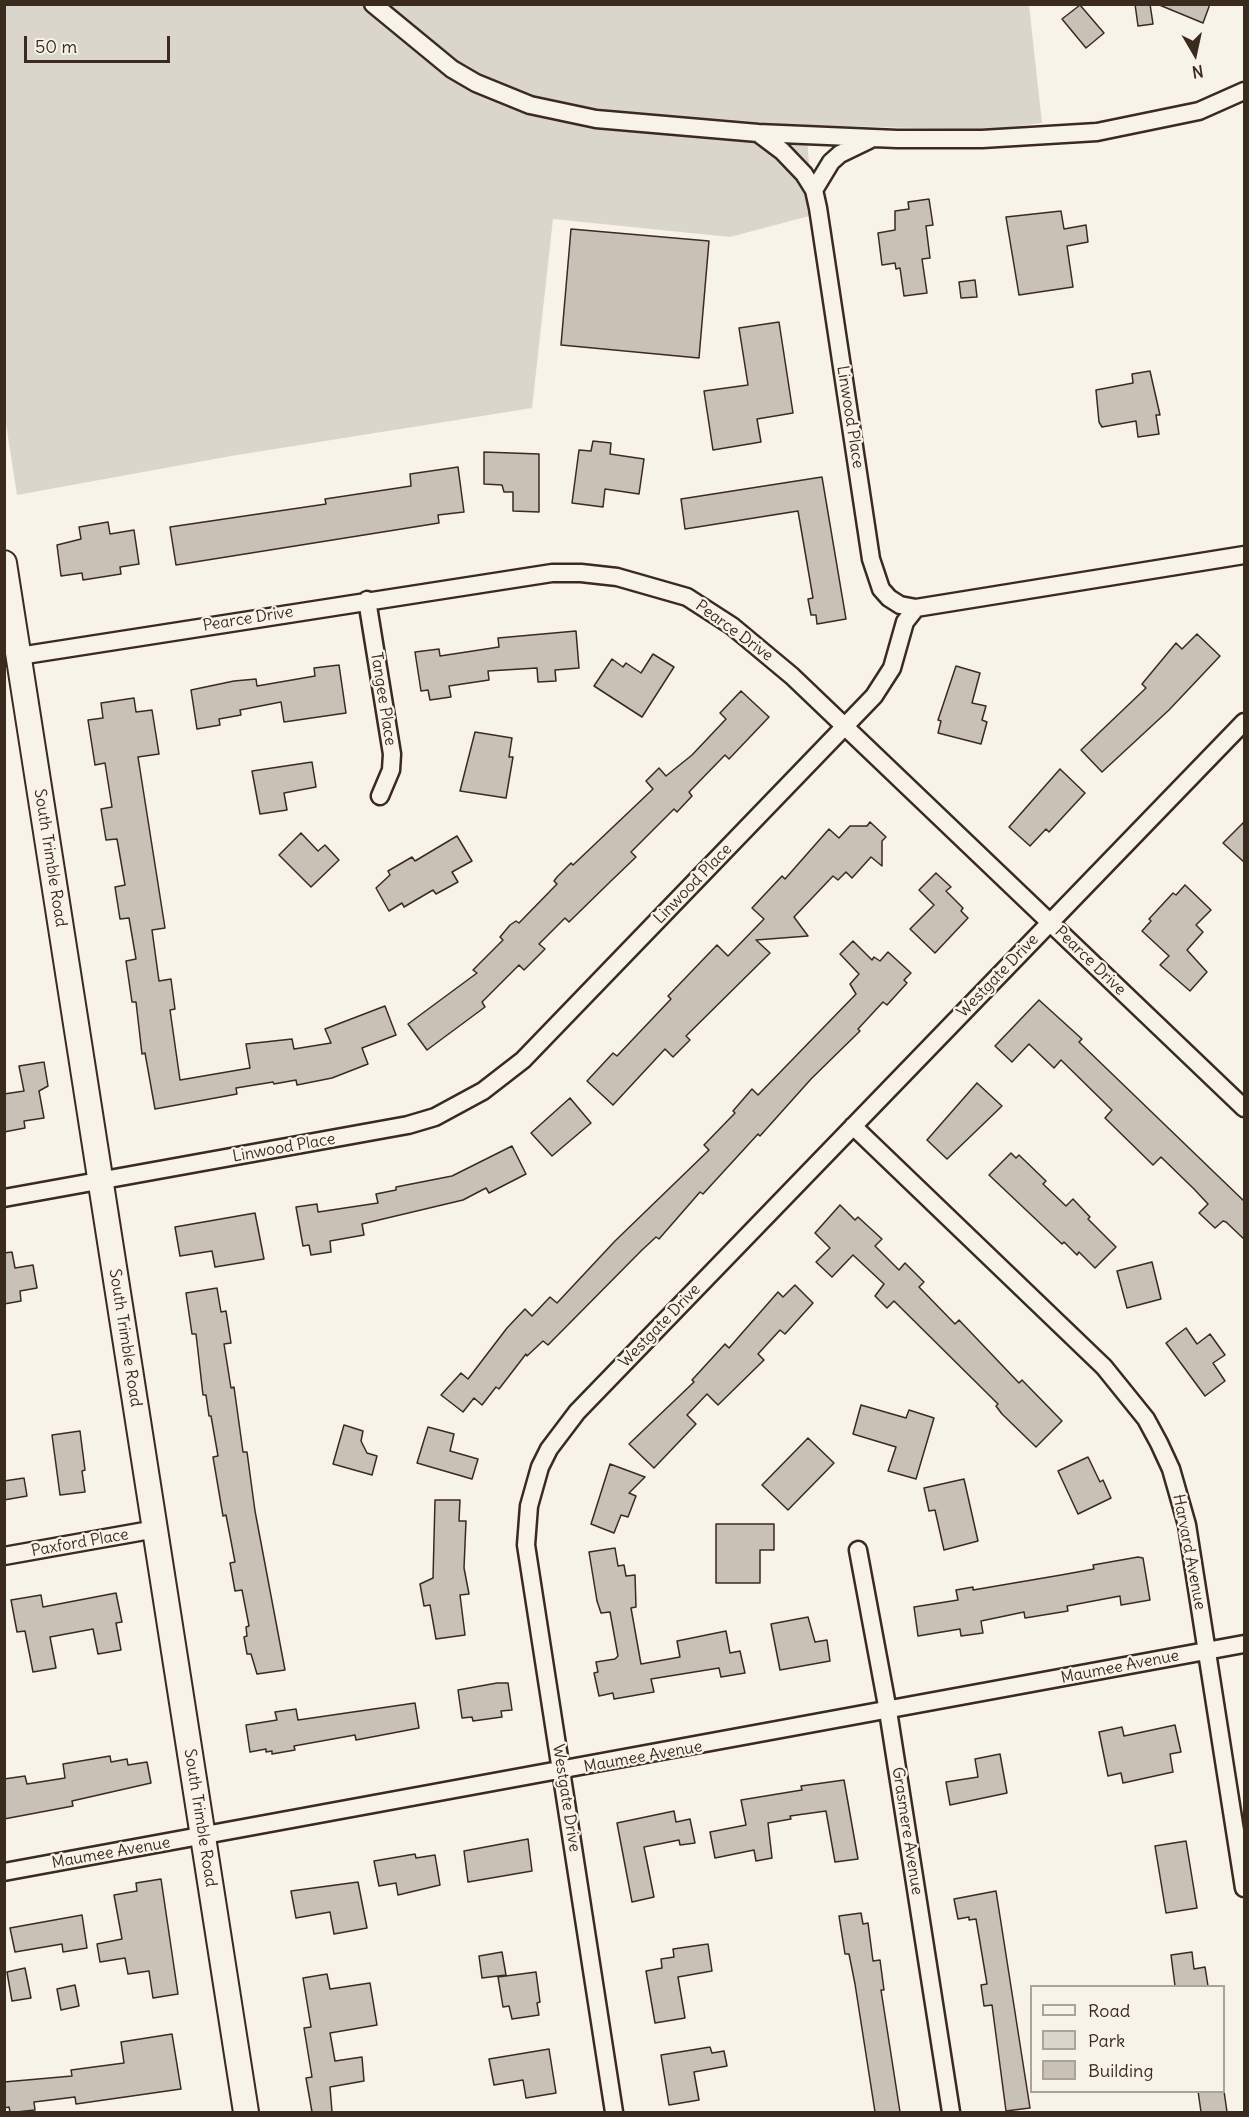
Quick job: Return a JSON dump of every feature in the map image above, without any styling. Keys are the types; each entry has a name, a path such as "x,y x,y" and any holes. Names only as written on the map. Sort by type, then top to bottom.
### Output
{"main road":[{"name":"South Trimble Road","path":"4,563 246,2112"}],"street":[{"path":"373,4 452,69 476,83 530,105 596,119 758,133 873,138 982,139 1097,132 1199,111 1245,91"},
{"path":"758,133 792,161 814,190 822,174 840,154 873,138"},
{"name":"Linwood Place","path":"4,1198 408,1125 435,1117 483,1091 523,1060 884,684 892,668 905,622 916,608 900,605 889,598 873,569 814,190"},
{"path":"916,608 1245,555"},
{"name":"Pearce Drive","path":"19,656 552,573 617,577 687,597 732,626 846,726 1245,1108"},
{"name":"Tangee Place","path":"367,600 392,754 391,770 380,796"},
{"name":"Westgate Drive","path":"614,2112 526,1545 529,1506 540,1467 549,1449 577,1412 1245,722"},
{"name":"Harvard Avenue","path":"853,1126 1104,1366 1146,1419 1171,1469 1187,1525 1245,1888"},
{"name":"Paxford Place","path":"4,1556 156,1529"},
{"name":"Grasmere Avenue","path":"858,1550 888,1712 951,2112"},
{"name":"Maumee Avenue","path":"4,1872 888,1712 1245,1644"}],"green space":[{"path":"4,5 1029,5 1042,123 985,130 806,125 813,215 730,237 553,219 532,408 231,456 17,495 4,411"}],"building":[{"path":"1135,4 1150,4 1153,24 1138,26"},
{"path":"1157,4 1210,4 1203,23"},
{"path":"1080,5 1104,33 1086,48 1062,19"},
{"path":"929,199 933,225 926,226 930,258 922,259 927,293 904,296 900,268 896,269 895,263 882,265 878,233 895,230 895,211 909,209 908,202"},
{"path":"1061,211 1064,229 1086,225 1088,242 1067,246 1073,287 1019,295 1006,217"},
{"path":"571,229 709,241 699,358 561,345"},
{"path":"975,280 977,297 961,298 959,282"},
{"path":"779,322 793,413 757,419 761,442 713,450 704,391 748,385 739,328"},
{"path":"1150,371 1160,415 1156,415 1159,434 1138,437 1136,421 1102,427 1099,422 1096,390 1133,383 1132,374"},
{"path":"593,441 611,443 610,454 644,459 639,494 605,489 603,507 572,503 579,450 591,451"},
{"path":"484,452 539,454 539,512 513,511 513,492 504,492 502,485 484,484"},
{"path":"458,467 464,512 438,515 439,523 176,565 170,527 326,504 325,499 411,486 410,474"},
{"path":"822,477 846,619 817,624 816,615 811,615 808,599 813,598 798,511 685,529 681,499"},
{"path":"108,522 110,534 134,530 139,564 120,567 121,574 83,580 82,573 61,576 57,545 81,539 79,527"},
{"path":"576,631 579,668 555,670 556,681 538,682 537,668 488,671 489,680 449,686 451,697 430,700 428,690 421,691 415,652 439,649 440,656 499,647 498,638"},
{"path":"1197,634 1220,656 1169,710 1102,772 1081,750 1146,688 1142,684 1176,643 1182,649"},
{"path":"653,654 674,667 642,717 594,686 612,659 623,667 626,663 641,673"},
{"path":"339,665 346,713 284,722 281,702 240,710 241,715 219,719 220,725 197,729 191,690 256,679 257,686 315,676 314,668"},
{"path":"956,666 980,673 972,703 986,706 982,720 987,722 981,744 938,733 941,721 938,720"},
{"path":"741,691 769,717 729,759 725,755 689,792 692,796 677,812 674,809 631,852 636,857 569,922 565,918 539,944 545,949 524,970 519,965 482,1002 485,1007 427,1050 408,1024 477,973 473,970 503,940 500,937 510,925 516,921 519,923 557,884 554,881 571,863 573,865 653,789 646,781 659,768 666,776 692,755 726,719 720,713"},
{"path":"134,698 136,712 152,710 159,754 138,757 165,928 152,930 159,981 171,979 175,1009 170,1010 180,1080 250,1068 246,1044 292,1039 294,1049 331,1043 325,1029 385,1006 396,1035 362,1048 368,1064 332,1078 297,1085 296,1080 236,1088 237,1094 155,1109 145,1053 142,1054 136,1002 132,1002 126,961 136,959 129,918 120,919 115,887 125,885 117,839 106,840 101,809 112,807 105,763 95,765 88,720 103,718 101,703"},
{"path":"475,732 512,738 509,757 513,757 506,798 460,791"},
{"path":"312,762 316,787 284,793 287,810 260,814 252,771"},
{"path":"1060,769 1085,793 1049,832 1046,829 1030,846 1009,827"},
{"path":"1245,821 1245,863 1223,843"},
{"path":"870,822 886,837 882,841 882,866 871,857 852,878 846,872 838,880 833,876 794,917 808,936 756,940 770,953 686,1036 690,1040 673,1057 665,1049 613,1105 587,1081 613,1053 617,1056 671,999 668,996 717,945 728,956 764,919 752,908 782,876 785,879 829,829 839,838 850,826 867,826"},
{"path":"301,833 318,851 325,845 339,860 311,887 279,855"},
{"path":"457,836 472,861 452,872 458,882 436,894 433,890 404,907 402,903 389,911 376,888 390,875 388,871 412,857 415,861"},
{"path":"936,873 951,887 946,891 963,908 961,911 968,918 935,953 910,929 934,905 919,890"},
{"path":"1185,885 1211,910 1196,925 1203,932 1187,950 1207,972 1190,991 1160,965 1169,956 1142,931 1151,921 1149,919 1173,893 1176,895"},
{"path":"853,941 872,960 874,957 880,961 888,952 911,973 904,980 907,983 887,1005 883,1002 858,1029 860,1031 811,1079 760,1136 758,1134 703,1194 700,1192 659,1239 656,1237 642,1250 548,1345 543,1341 527,1356 526,1354 499,1389 496,1387 482,1405 474,1398 463,1412 441,1395 461,1373 468,1379 507,1328 525,1309 532,1316 550,1297 557,1303 615,1241 709,1150 704,1145 735,1113 733,1111 752,1089 758,1095 856,994 850,984 859,974 840,954"},
{"path":"1039,1000 1082,1039 1079,1042 1245,1202 1245,1240 1226,1222 1223,1221 1215,1228 1199,1213 1208,1204 1161,1157 1153,1165 1105,1118 1112,1110 1061,1060 1054,1068 1029,1044 1012,1062 995,1046"},
{"path":"44,1062 48,1086 39,1091 44,1118 24,1121 25,1128 4,1132 4,1094 24,1091 19,1066"},
{"path":"977,1083 1002,1106 947,1159 927,1140"},
{"path":"570,1098 591,1123 552,1156 531,1133"},
{"path":"512,1146 526,1174 489,1193 486,1188 463,1200 362,1224 364,1235 330,1241 331,1252 311,1255 309,1245 303,1246 296,1207 317,1204 318,1212 378,1203 376,1194 396,1190 396,1187 452,1176"},
{"path":"1011,1153 1016,1158 1019,1155 1046,1181 1043,1184 1066,1206 1073,1199 1090,1217 1088,1219 1116,1247 1095,1268 1079,1252 1077,1255 1064,1242 1062,1244 989,1175"},
{"path":"840,1205 855,1220 858,1217 882,1239 875,1246 899,1270 905,1263 924,1282 919,1287 955,1324 959,1320 1019,1383 1022,1380 1062,1421 1036,1447 1002,1414 996,1406 998,1404 894,1301 887,1308 875,1296 884,1284 853,1255 832,1277 816,1262 830,1248 815,1233"},
{"path":"255,1213 264,1259 215,1267 212,1251 180,1256 175,1227"},
{"path":"12,1252 15,1268 33,1265 37,1288 20,1291 21,1301 4,1304 4,1253"},
{"path":"1152,1262 1161,1299 1127,1308 1117,1271"},
{"path":"795,1285 813,1303 785,1334 780,1330 758,1354 764,1360 718,1405 707,1394 687,1415 696,1424 654,1468 629,1444 694,1382 692,1380 725,1344 729,1348 778,1292 783,1297"},
{"path":"217,1288 221,1312 226,1311 231,1343 224,1344 231,1388 234,1387 243,1452 247,1452 255,1511 285,1670 257,1674 251,1654 247,1654 244,1637 247,1636 246,1627 249,1626 242,1590 235,1591 230,1563 235,1562 226,1515 223,1516 213,1457 218,1456 206,1395 203,1395 196,1334 192,1334 186,1293"},
{"path":"1186,1328 1197,1344 1210,1334 1225,1355 1213,1363 1225,1381 1205,1396 1166,1343"},
{"path":"861,1405 906,1418 909,1410 934,1418 916,1479 888,1471 896,1447 853,1434"},
{"path":"344,1425 363,1431 361,1441 367,1453 377,1456 372,1475 333,1464"},
{"path":"428,1427 454,1434 450,1451 478,1459 472,1479 417,1463"},
{"path":"80,1431 85,1492 60,1495 52,1435"},
{"path":"808,1438 834,1463 788,1510 762,1485"},
{"path":"1088,1457 1100,1482 1103,1480 1111,1498 1078,1514 1058,1471"},
{"path":"610,1464 645,1477 629,1493 636,1496 628,1517 621,1515 614,1533 591,1524"},
{"path":"24,1478 27,1496 4,1500 4,1481"},
{"path":"964,1479 978,1541 944,1550 935,1510 929,1511 924,1488"},
{"path":"435,1500 460,1500 459,1521 466,1521 464,1568 469,1594 460,1595 465,1635 436,1639 430,1605 424,1606 420,1584 433,1578"},
{"path":"716,1524 774,1524 774,1550 760,1550 760,1583 716,1583"},
{"path":"615,1548 618,1566 624,1565 626,1576 635,1575 636,1607 631,1608 641,1664 680,1657 677,1641 726,1631 730,1653 740,1651 745,1673 721,1677 719,1668 651,1679 654,1692 614,1699 613,1693 599,1696 594,1673 598,1672 596,1662 615,1659 618,1656 610,1612 601,1613 597,1601 589,1552"},
{"path":"1143,1558 1150,1600 1121,1605 1120,1596 1067,1606 1068,1611 1025,1618 1024,1612 981,1621 983,1633 961,1636 960,1629 918,1636 914,1607 958,1600 956,1590 973,1587 973,1590 1061,1575 1094,1569 1093,1565"},
{"path":"116,1593 122,1622 116,1623 121,1650 98,1654 93,1629 50,1637 56,1668 33,1672 25,1631 17,1632 11,1600 41,1595 43,1607"},
{"path":"808,1617 815,1642 827,1640 830,1661 780,1670 771,1624"},
{"path":"508,1683 512,1710 501,1711 502,1717 473,1721 472,1717 462,1718 458,1690"},
{"path":"415,1703 419,1728 356,1740 355,1735 294,1746 295,1750 272,1754 272,1751 266,1752 266,1749 250,1752 246,1725 277,1720 275,1712 296,1709 298,1720"},
{"path":"1175,1725 1181,1752 1170,1754 1173,1772 1123,1783 1121,1773 1108,1776 1099,1732 1122,1727 1124,1736"},
{"path":"1000,1754 1007,1793 950,1805 946,1782 978,1777 975,1759"},
{"path":"110,1756 111,1762 127,1759 128,1765 147,1762 151,1783 72,1801 73,1806 4,1819 4,1779 25,1776 27,1784 65,1778 63,1764"},
{"path":"844,1780 858,1859 835,1862 826,1811 790,1816 791,1819 768,1823 772,1858 756,1861 754,1850 715,1858 710,1832 746,1825 741,1800 802,1790 801,1786"},
{"path":"674,1811 676,1822 690,1819 695,1843 680,1845 679,1840 644,1847 654,1897 632,1902 617,1823"},
{"path":"528,1839 532,1871 468,1882 464,1851"},
{"path":"1186,1841 1197,1908 1166,1913 1155,1846"},
{"path":"415,1854 416,1858 435,1855 440,1885 398,1895 396,1883 379,1886 374,1861"},
{"path":"161,1879 178,1994 153,1998 149,1971 128,1974 125,1958 100,1962 97,1944 122,1939 114,1895 137,1891 136,1883"},
{"path":"358,1882 367,1928 334,1934 330,1912 296,1918 291,1891"},
{"path":"996,1891 1030,2108 1006,2111 992,2005 984,2006 981,1985 987,1984 976,1919 969,1920 969,1917 958,1919 954,1899"},
{"path":"861,1913 863,1924 868,1923 873,1961 880,1960 884,1990 881,1990 900,2112 875,2112 855,1984 849,1954 845,1954 839,1916"},
{"path":"82,1915 87,1948 63,1952 62,1944 15,1952 10,1928"},
{"path":"708,1944 712,1971 678,1977 685,2018 655,2023 646,1971 662,1968 661,1959 674,1957 673,1949"},
{"path":"502,1952 506,1975 482,1978 479,1956"},
{"path":"1192,1952 1194,1969 1205,1967 1208,1985 1175,1985 1171,1955"},
{"path":"25,1968 31,1998 12,2001 7,1972"},
{"path":"536,1972 540,2002 537,2003 539,2015 512,2019 509,2006 503,2007 498,1977"},
{"path":"327,1974 330,1989 370,1983 377,2025 330,2033 335,2061 362,2057 364,2081 330,2087 332,2112 312,2112 306,2078 312,2077 304,2028 311,2027 303,1978"},
{"path":"75,1985 79,2006 61,2010 57,1989"},
{"path":"172,2034 181,2089 76,2104 75,2097 34,2102 35,2110 10,2112 9,2107 4,2108 4,2082 72,2076 71,2070 124,2063 121,2042"},
{"path":"710,2047 712,2053 724,2051 727,2066 694,2072 699,2100 669,2105 661,2055"},
{"path":"549,2049 556,2093 526,2098 523,2080 494,2085 489,2059"},
{"path":"1198,2093 1224,2093 1227,2112 1201,2112"}]}
